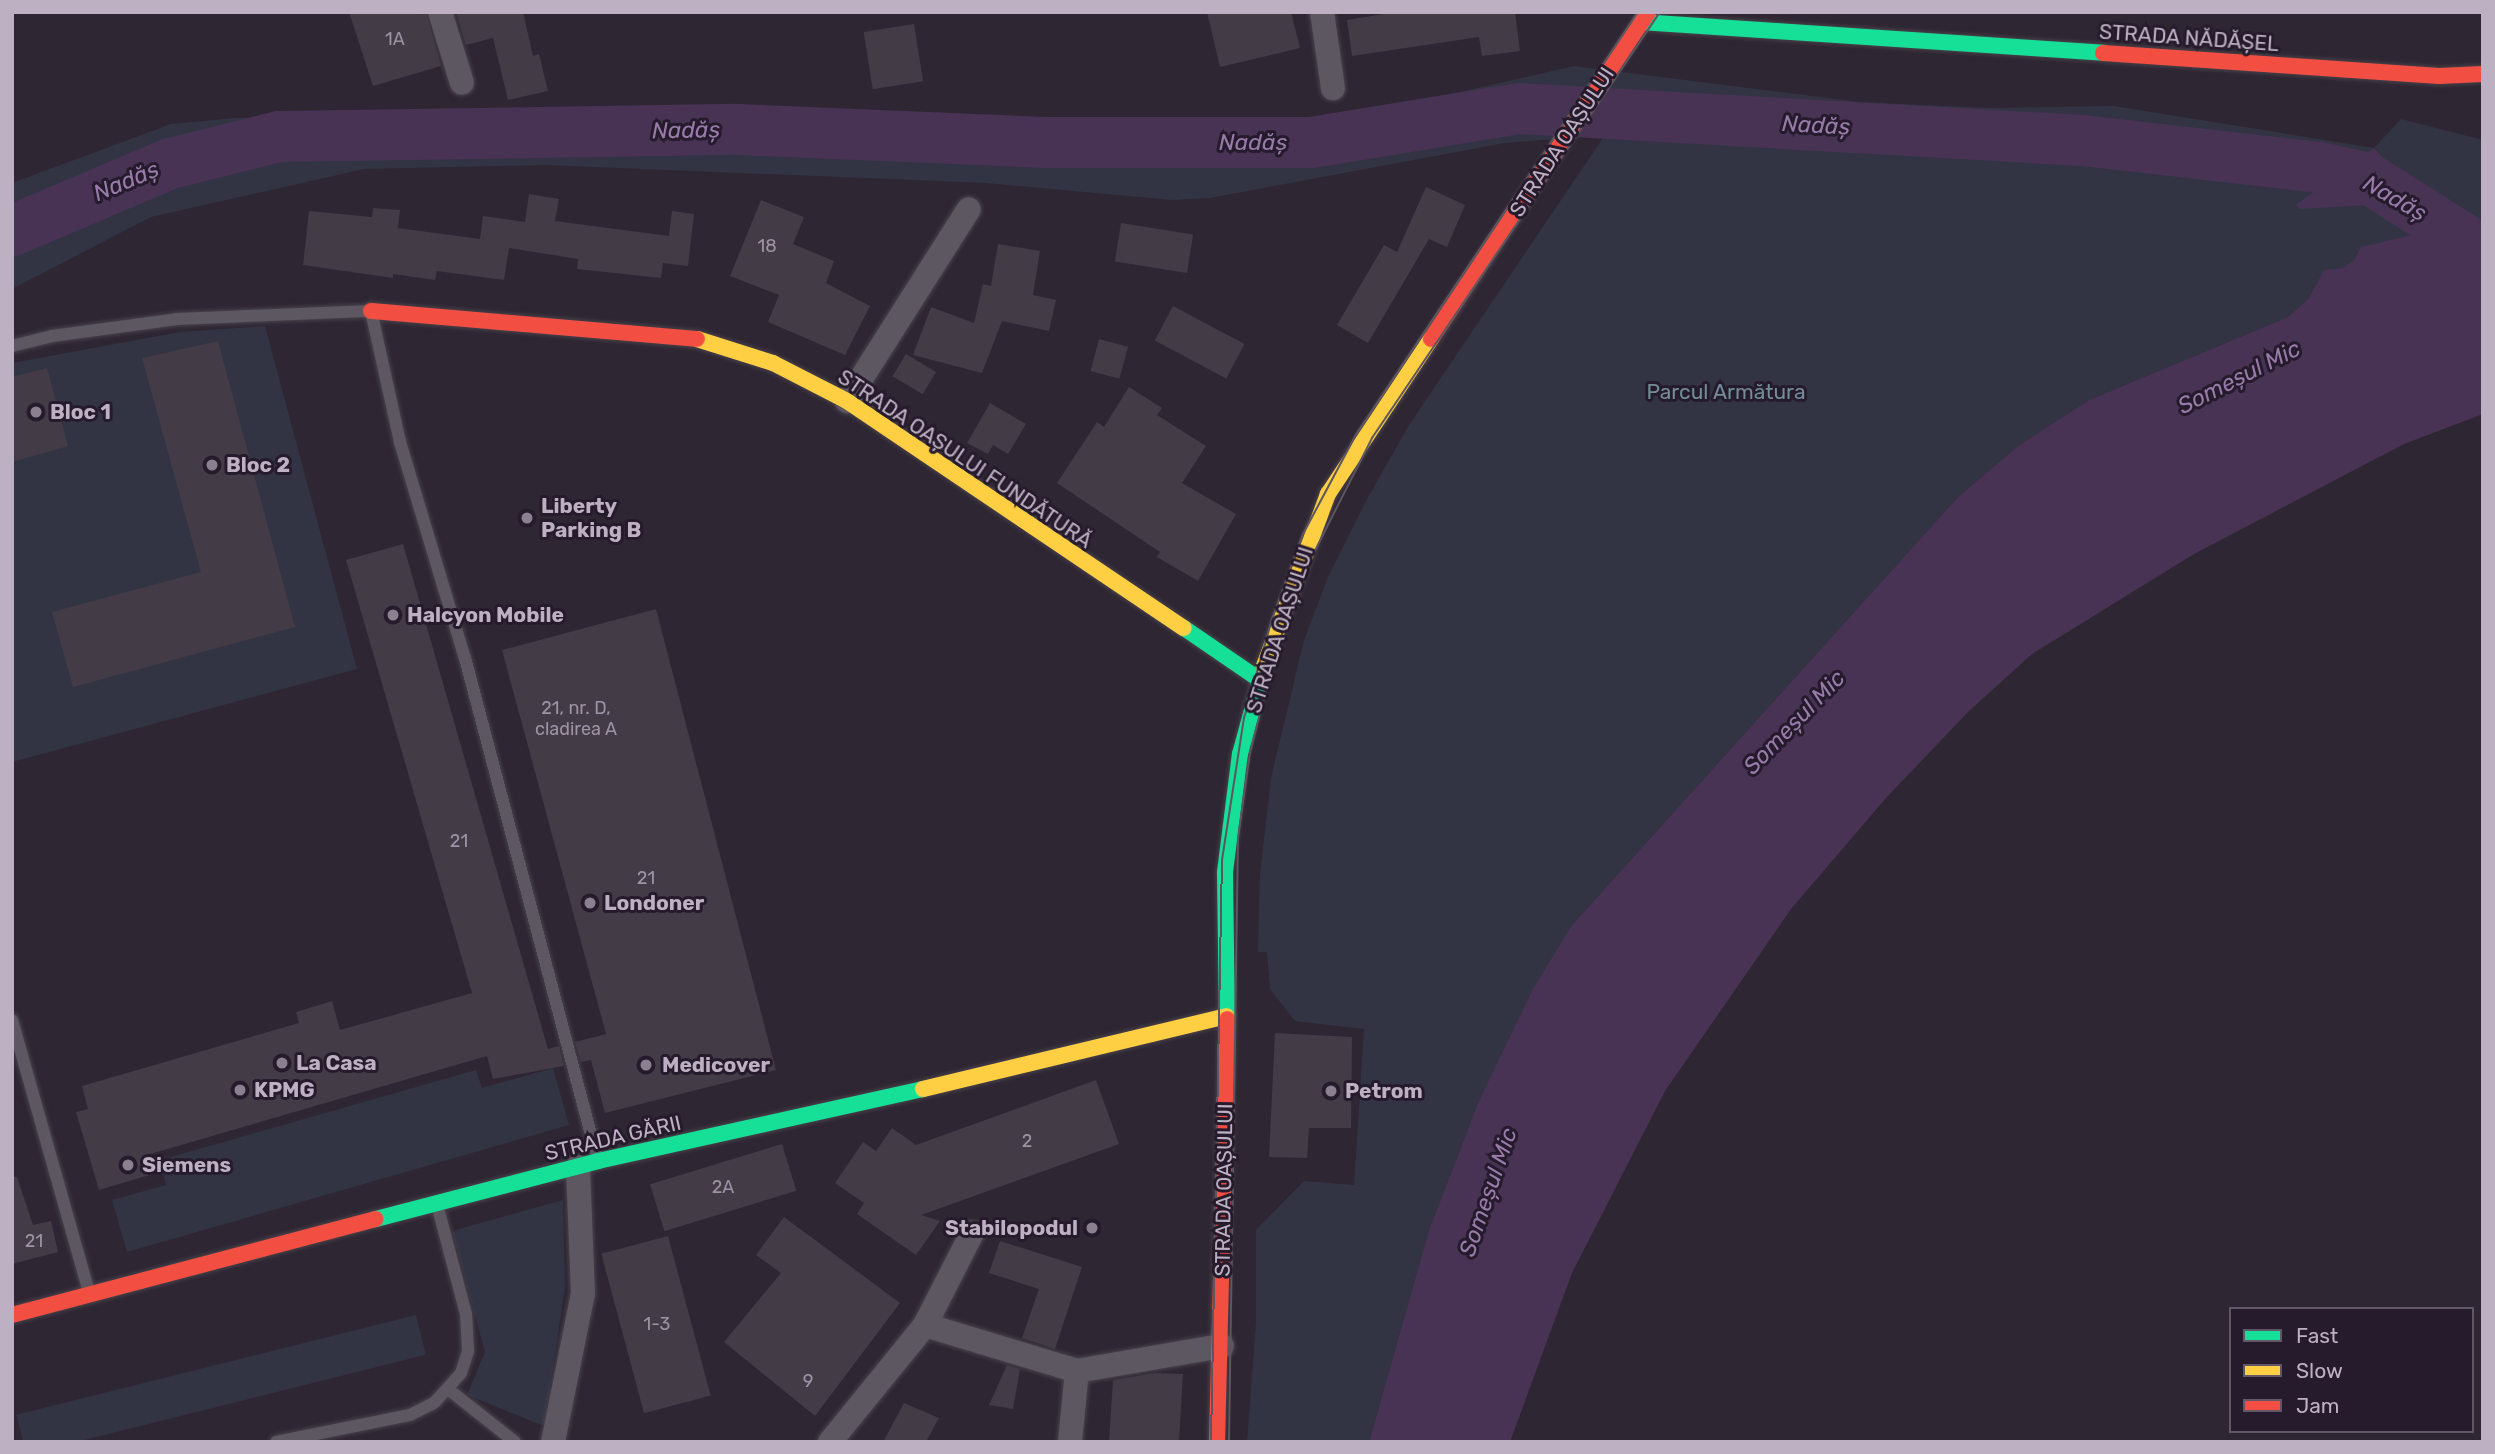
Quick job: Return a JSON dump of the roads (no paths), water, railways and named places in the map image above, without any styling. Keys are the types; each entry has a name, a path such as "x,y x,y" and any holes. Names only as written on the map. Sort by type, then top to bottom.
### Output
{"street":[{"path":"440,12 463,83"},
{"path":"1322,12 1333,88"},
{"name":"STRADA OAȘULUI","path":"1217,1442 1222,1346 1229,823 1260,680 1280,615 1328,494 1645,17"},
{"name":"STRADA NĂDĂȘEL","path":"1645,17 2440,76 2483,74"},
{"path":"847,401 969,209"},
{"name":"STRADA OAȘULUI FUNDĂTURĂ","path":"371,311 686,335 773,363 847,401 1260,680"},
{"path":"1226,990 1199,1021 1227,1043"},
{"name":"STRADA GĂRII","path":"12,1315 588,1164 839,1110 1226,1016"},
{"path":"553,1442 583,1293 588,1164"},
{"path":"830,1442 925,1325 972,1233"},
{"path":"925,1325 1077,1371 1222,1346"},
{"path":"1070,1442 1077,1371"}],"lane":[{"path":"12,346 52,336 177,319 371,311 400,442 466,658 588,1164"},
{"path":"12,1020 89,1294"},
{"path":"276,1442 410,1415 435,1402 461,1373 468,1334 437,1204"},
{"path":"448,1389 515,1442"}],"water":[{"name":"Someșul Mic","path":"2374,148 2404,179 2483,233 2483,414 2404,444 2194,554 2032,654 1969,711 1886,798 1791,909 1665,1091 1572,1273 1510,1442 1369,1442 1429,1230 1478,1103 1533,989 1572,925 1958,497 2018,446 2089,400 2288,317 2309,298 2324,270 2343,268 2354,260 2361,247 2416,234 2368,205 2300,209 2296,205"}],"waterway":[{"name":"Nadăș","path":"12,230 170,163 279,136 737,129 1046,142 1311,142 1519,108 2082,140 2320,167 2368,178 2483,251"}],"tram line":[{"path":"1211,1442 1222,860 1244,718 1272,619 1303,534 1357,433 1638,12"},
{"path":"1229,1442 1238,838 1250,753 1273,662 1298,584 1372,438 1660,12"}],"place":[{"name":"Bloc 1","path":"36,412"},
{"name":"Bloc 2","path":"212,465"},
{"name":"Liberty Parking B","path":"527,518"},
{"name":"Halcyon Mobile","path":"393,615"},
{"name":"Londoner","path":"590,903"},
{"name":"La Casa","path":"282,1063"},
{"name":"Medicover","path":"646,1065"},
{"name":"KPMG","path":"240,1090"},
{"name":"Petrom","path":"1331,1091"},
{"name":"Siemens","path":"128,1165"},
{"name":"Stabilopodul","path":"1092,1228"}],"park label":[{"name":"Parcul Armătura","path":"1726,392"}]}
